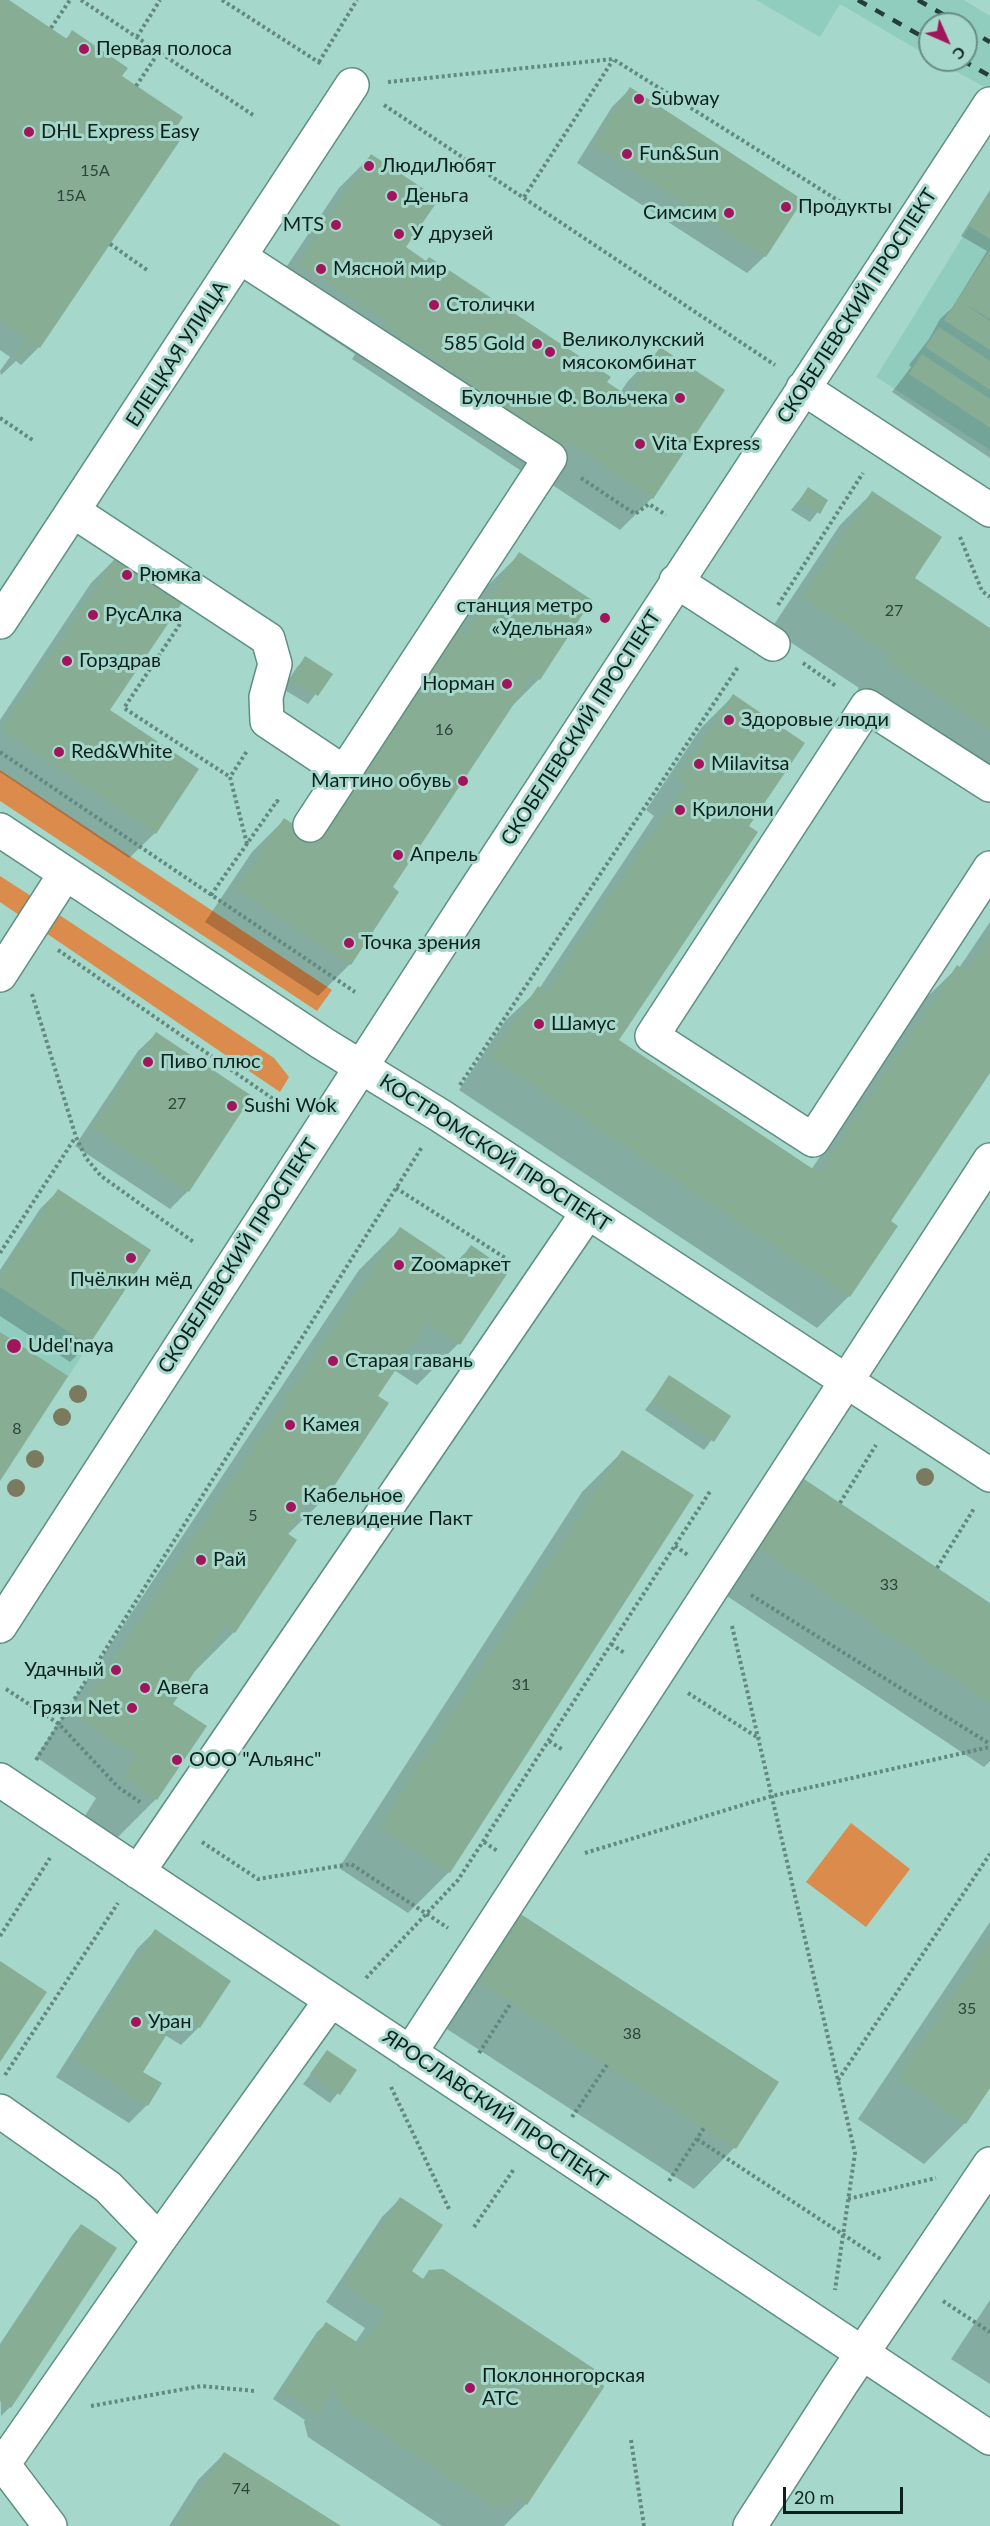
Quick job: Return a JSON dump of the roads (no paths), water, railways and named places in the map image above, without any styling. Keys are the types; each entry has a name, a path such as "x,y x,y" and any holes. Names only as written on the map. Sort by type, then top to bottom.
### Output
{"street":[{"name":"ЕЛЕЦКАЯ УЛИЦА","path":"0,622 352,85"},
{"name":"СКОБЕЛЕВСКИЙ ПРОСПЕКТ","path":"0,1626 676,581 990,104"},
{"path":"240,257 550,458 310,825"},
{"path":"803,388 990,510"},
{"path":"73,511 268,639 275,664 266,698 267,721 345,774"},
{"path":"676,581 766,639"},
{"path":"990,785 867,706 652,1036 813,1140 990,868"},
{"name":"КОСТРОМСКОЙ ПРОСПЕКТ","path":"0,830 360,1067 847,1381 985,1486"},
{"path":"0,975 65,874"},
{"path":"410,2053 990,1160"},
{"path":"138,1872 588,1212"},
{"name":"ЯРОСЛАВСКИЙ ПРОСПЕКТ","path":"0,1780 990,2438"},
{"path":"50,2526 2,2462 37,2416 159,2240 331,2000"},
{"path":"0,2111 108,2187 159,2240"},
{"path":"750,2526 990,2164"}],"railway":[{"path":"858,0 918,34"},
{"path":"918,0 939,12"},
{"path":"978,35 990,42"},
{"path":"978,69 990,76"}],"place":[{"name":"Первая полоса","path":"84,49"},
{"name":"Subway","path":"639,99"},
{"name":"DHL Express Easy","path":"29,132"},
{"name":"Fun&Sun","path":"627,154"},
{"name":"ЛюдиЛюбят","path":"369,166"},
{"name":"Деньга","path":"392,196"},
{"name":"Продукты","path":"786,207"},
{"name":"Симсим","path":"729,213"},
{"name":"MTS","path":"336,225"},
{"name":"У друзей","path":"399,234"},
{"name":"Мясной мир","path":"321,269"},
{"name":"Столички","path":"434,305"},
{"name":"585 Gold","path":"537,344"},
{"name":"Великолукский мясокомбинат","path":"550,352"},
{"name":"Булочные Ф. Вольчека","path":"680,398"},
{"name":"Vita Express","path":"640,444"},
{"name":"Рюмка","path":"127,575"},
{"name":"РусАлка","path":"93,615"},
{"name":"станция метро «Удельная»","path":"605,618"},
{"name":"Горздрав","path":"67,661"},
{"name":"Норман","path":"507,684"},
{"name":"Здоровые люди","path":"729,720"},
{"name":"Red&White","path":"59,752"},
{"name":"Milavitsa","path":"699,764"},
{"name":"Маттино обувь","path":"463,781"},
{"name":"Крилони","path":"680,810"},
{"name":"Апрель","path":"398,855"},
{"name":"Точка зрения","path":"349,943"},
{"name":"Шамус","path":"539,1024"},
{"name":"Пиво плюс","path":"148,1062"},
{"name":"Sushi Wok","path":"232,1106"},
{"name":"Пчёлкин мёд","path":"131,1258"},
{"name":"Zooмаркет","path":"399,1265"},
{"name":"Udel'naya","path":"14,1346"},
{"name":"Старая гавань","path":"333,1361"},
{"name":"Камея","path":"290,1425"},
{"name":"Кабельное телевидение Пакт","path":"291,1507"},
{"name":"Рай","path":"201,1560"},
{"name":"Удачный","path":"116,1670"},
{"name":"Авега","path":"145,1688"},
{"name":"Грязи Net","path":"132,1708"},
{"name":"ООО \"Альянс\"","path":"177,1760"},
{"name":"Уран","path":"136,2022"},
{"name":"Поклонногорская АТС","path":"470,2388"}]}
